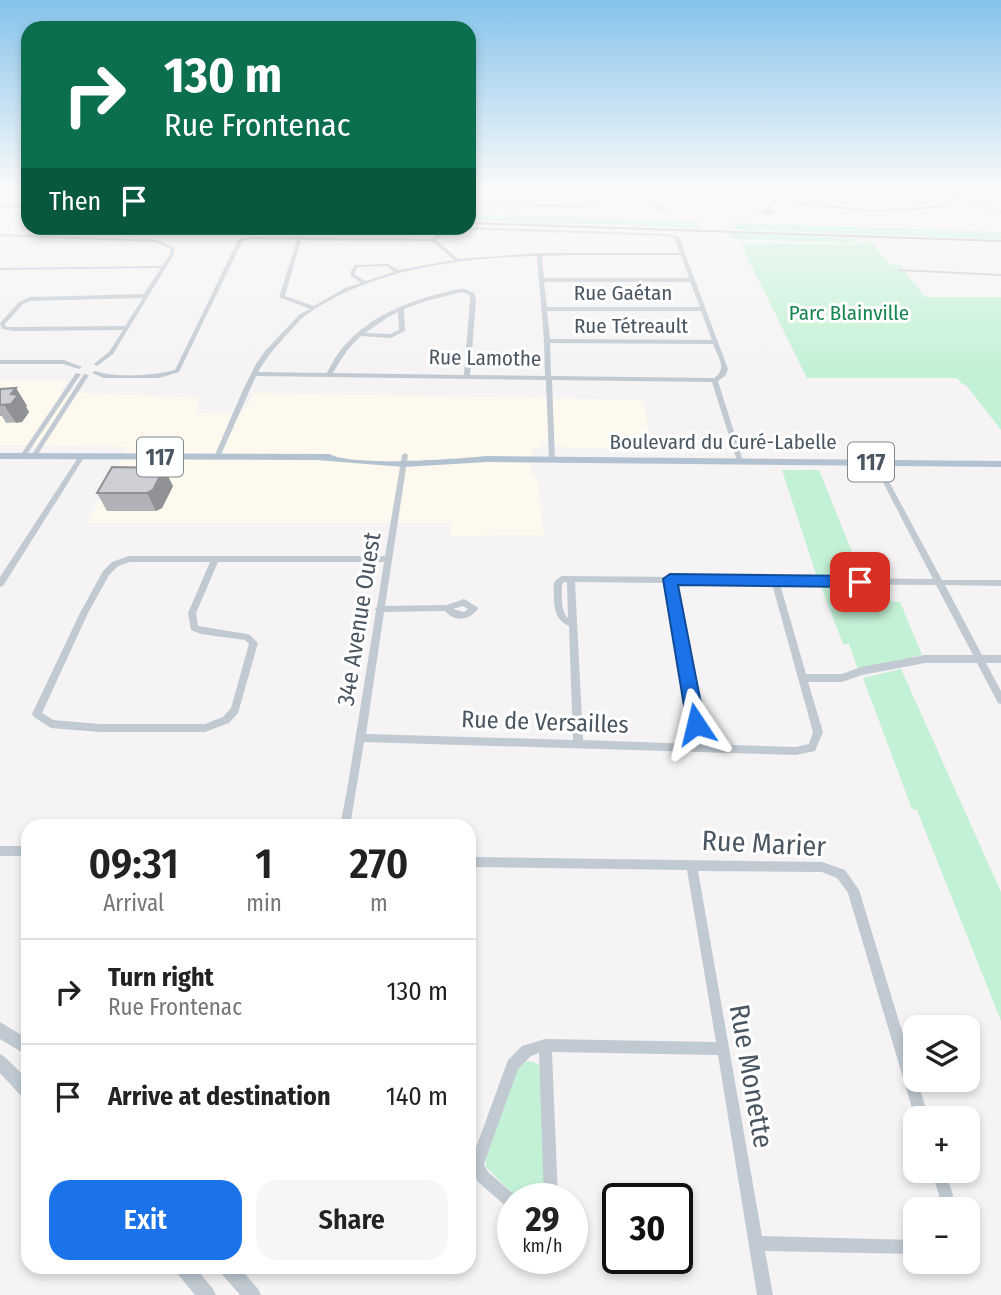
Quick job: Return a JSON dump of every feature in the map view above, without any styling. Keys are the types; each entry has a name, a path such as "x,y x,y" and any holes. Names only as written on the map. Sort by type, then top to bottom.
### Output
{"main road":[{"name":"Boulevard du Curé-Labelle","path":"0,456 320,458 351,462 404,459 455,463 487,459 1001,464"}],"street":[{"path":"29,456 57,406 81,372 97,364 111,352 172,249"},
{"path":"0,362 64,362 81,372 104,376 159,376 177,371 236,249"},
{"path":"296,249 282,296 313,308"},
{"path":"444,249 456,259"},
{"path":"680,249 725,369 723,375 715,380 740,461"},
{"path":"217,457 253,374 279,336 313,308 365,283 398,272 456,259 539,254 681,254"},
{"path":"539,254 545,309 552,460"},
{"path":"365,283 354,276 353,271 357,265 388,265 398,272"},
{"path":"0,269 163,267"},
{"path":"900,270 1001,275"},
{"path":"542,280 691,280"},
{"path":"330,374 342,352 361,334 401,309 450,293 468,291 473,300 467,375"},
{"path":"124,328 14,329 4,328 2,324 21,303 30,299 146,296"},
{"path":"361,334 384,337 402,331 401,309"},
{"name":"Rue Gaétan","path":"545,309 701,309"},
{"name":"Rue Tétreault","path":"547,341 715,342"},
{"path":"95,373 100,367 97,364"},
{"path":"29,456 67,406 81,372"},
{"name":"Rue Lamothe","path":"253,374 715,380"},
{"path":"57,406 67,406"},
{"path":"0,584 82,456"},
{"name":"34e Avenue Ouest","path":"346,819 404,459"},
{"path":"876,463 1001,700"},
{"path":"216,558 192,613 194,628 247,638 254,643 235,710 226,720 205,728 99,728 51,724 37,714 84,613 106,573 115,564 129,559 216,558 387,559"},
{"path":"578,744 570,578 1001,583"},
{"path":"670,579 701,748"},
{"path":"775,581 803,678 842,678 862,671 925,659 1001,659"},
{"path":"379,609 447,608"},
{"name":"Rue de Versailles","path":"360,737 796,751 812,748 818,732 803,678"},
{"path":"3,852 21,851"},
{"name":"Rue Marier","path":"476,862 822,867 841,874 853,890 918,1106"},
{"name":"Rue Monette","path":"692,866 765,1295"},
{"path":"0,1030 21,1044"},
{"path":"497,1189 483,1177 477,1164 513,1065 527,1051 545,1045 723,1049"},
{"path":"545,1045 550,1183"},
{"path":"0,1062 21,1084"},
{"path":"756,1243 903,1247"},
{"path":"189,1274 207,1295"},
{"path":"233,1274 252,1295"}],"shaded area":[{"path":"0,380 68,380 61,392 200,398 196,413 242,414 254,393 643,400 652,448 569,448 542,442 541,448 532,449 530,471 537,478 544,535 450,536 452,523 87,523 128,447 0,445"}],"green space":[{"name":"Parc Blainville","path":"744,249 878,249 890,265 900,265 925,297 1001,297 1001,430 966,385 957,378 807,378"},
{"path":"782,470 819,470 862,577 817,577"},
{"path":"820,584 881,584 888,601 900,602 922,655 858,670 849,644 843,644"},
{"path":"901,669 1001,892 1001,1021 917,810 912,809 863,678"},
{"path":"525,1062 538,1064 541,1072 544,1183 502,1183 486,1167 486,1159 517,1069"}],"building":[{"path":"16,388 11,394 18,395 11,404 0,405 0,389"},
{"path":"112,467 164,468 153,490 147,493 97,493"}],"route":[{"path":"696,724 670,579 860,582"}]}
